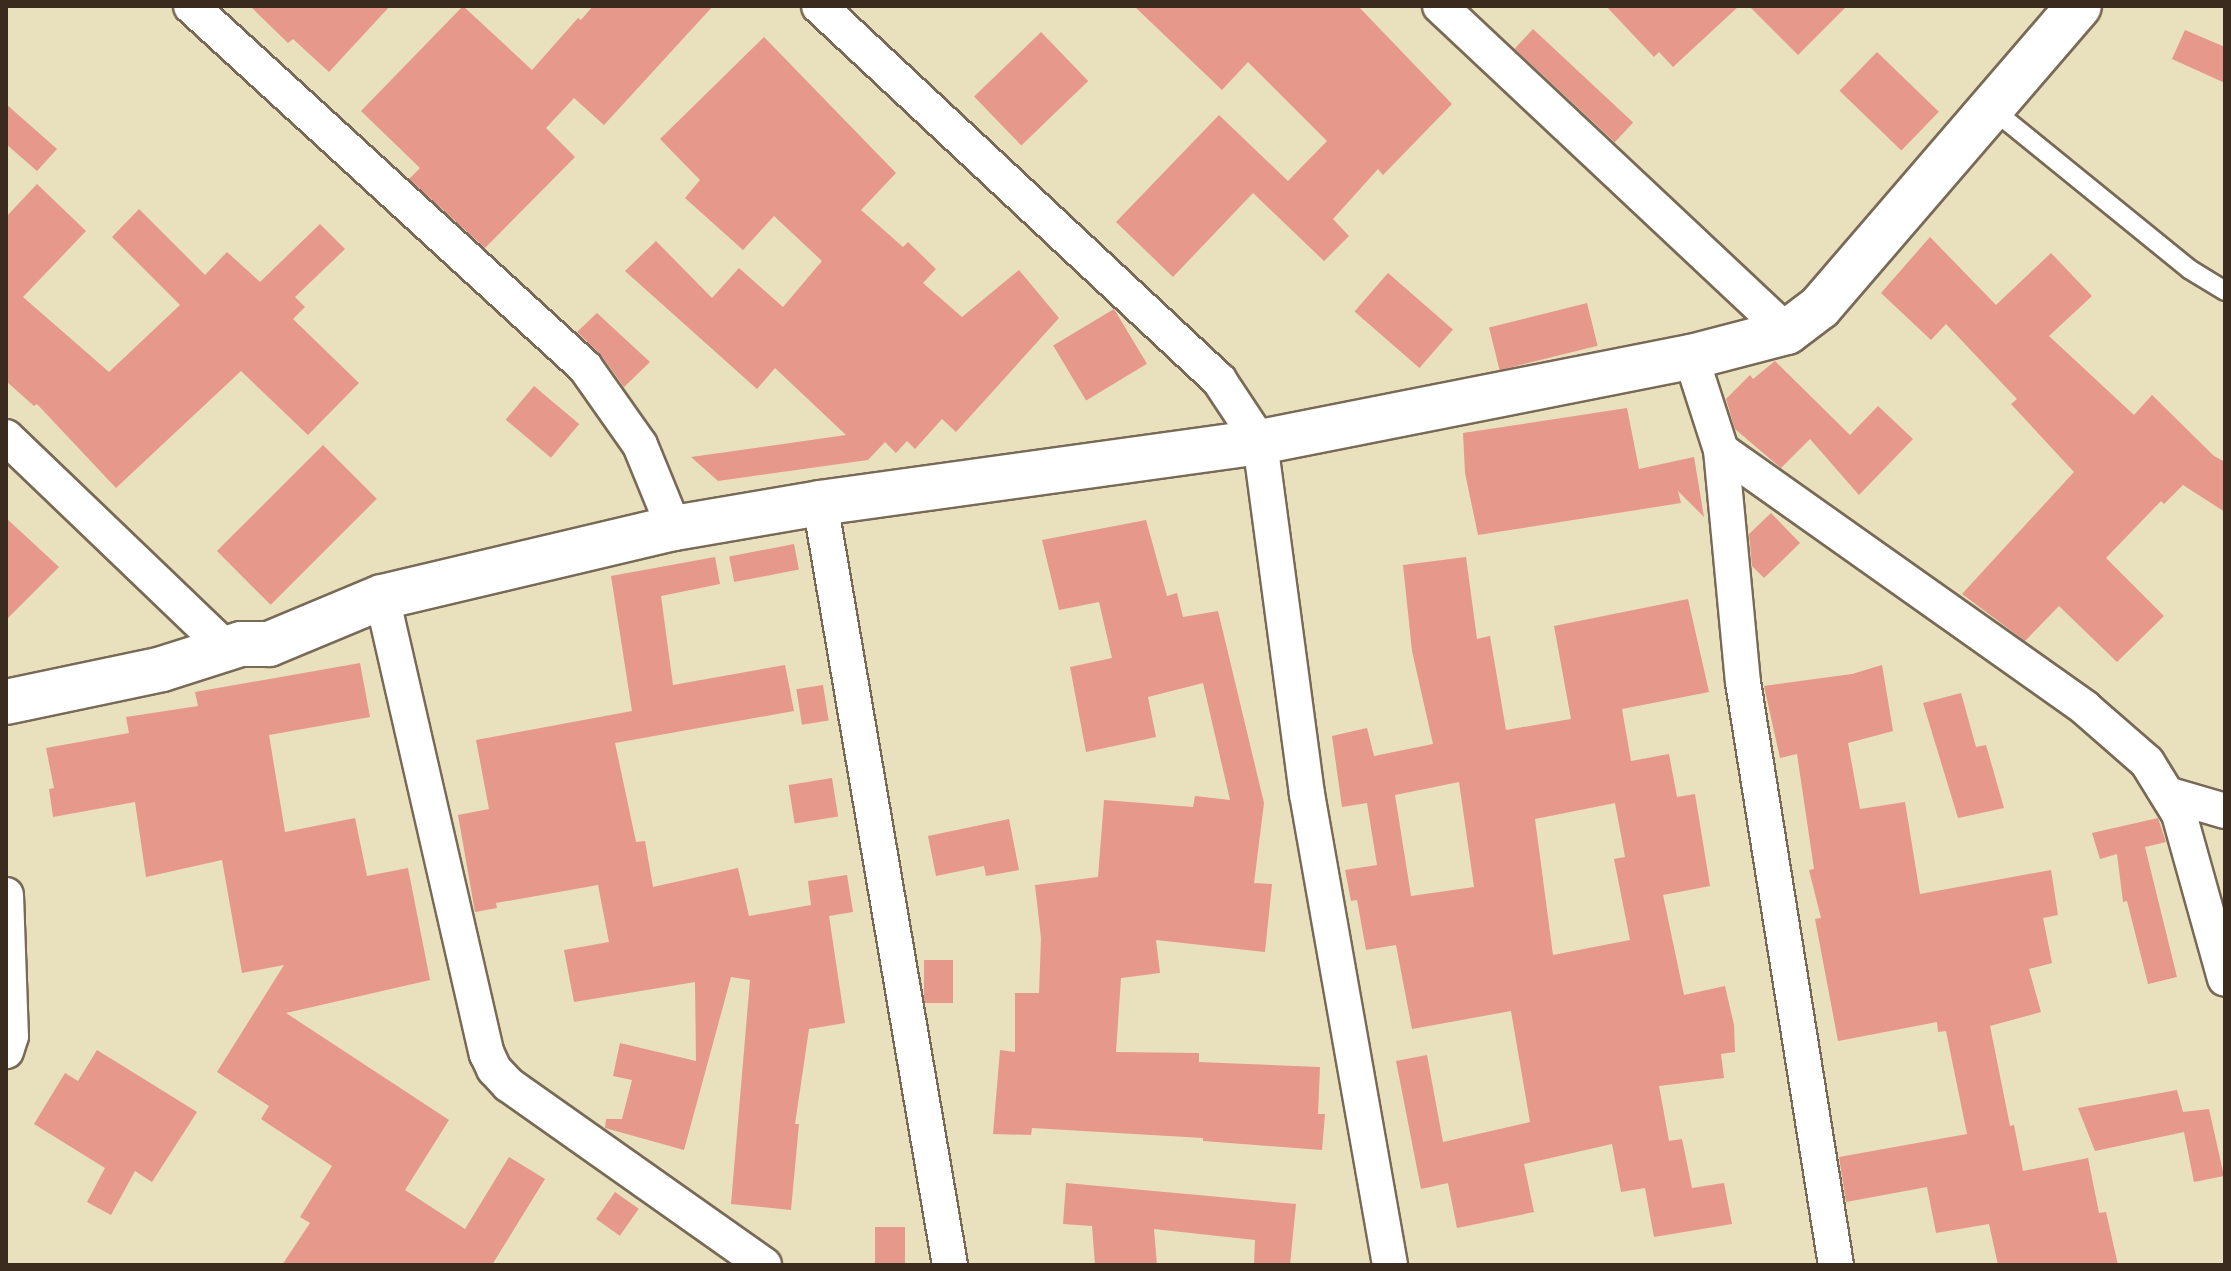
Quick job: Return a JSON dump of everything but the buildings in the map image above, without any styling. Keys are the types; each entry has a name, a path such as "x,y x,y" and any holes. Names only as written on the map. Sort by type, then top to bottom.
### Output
{"street":[{"path":"191,6 585,367 640,445 674,528"},
{"path":"819,6 1219,380 1260,442 1307,794 1390,1265"},
{"path":"1440,6 1787,332"},
{"path":"6,702 162,669 227,649 269,644 382,597 674,528 820,503 1260,442 1691,357 1787,332 1820,307 1991,108 2068,10"},
{"path":"1691,357 1721,450 1743,682 1836,1265"},
{"path":"6,437 227,649"},
{"path":"1721,450 2085,708 2147,762 2179,814 2225,979"},
{"path":"820,503 950,1265"},
{"path":"382,597 487,1054 494,1069 509,1085 764,1265"},
{"path":"2167,794 2225,811"},
{"path":"6,895 11,1036 6,1051"}],"lane":[{"path":"1991,108 2189,269 2225,291"}]}
